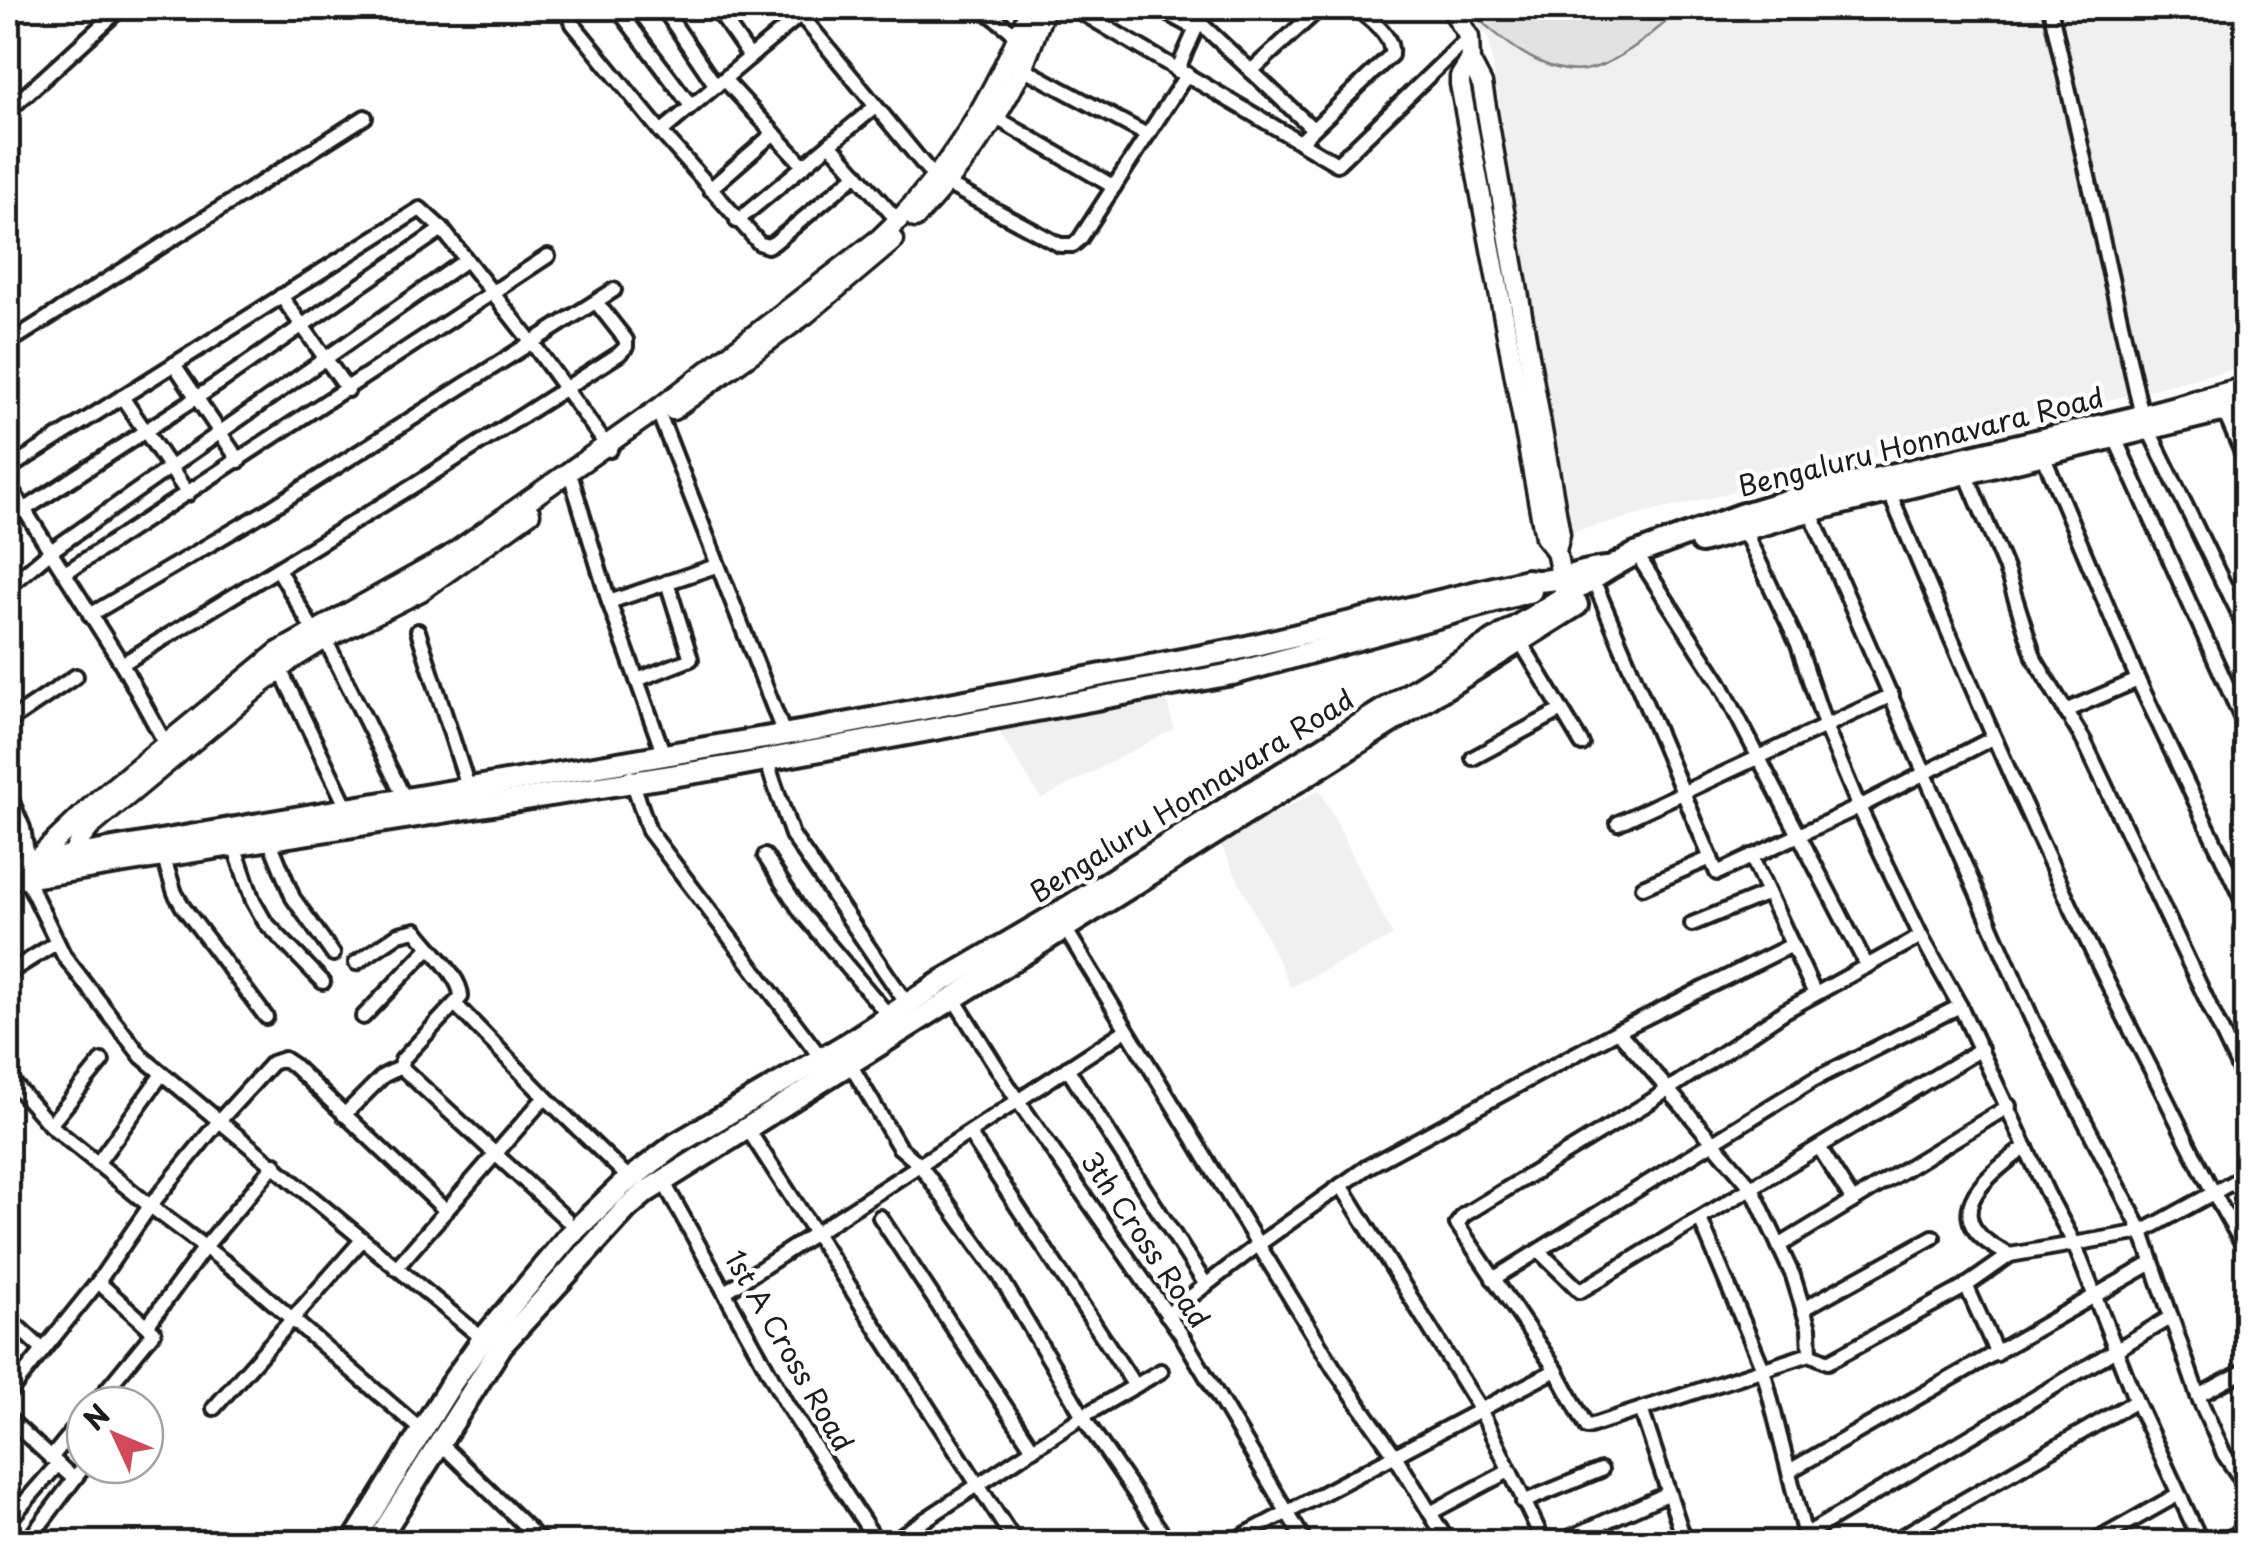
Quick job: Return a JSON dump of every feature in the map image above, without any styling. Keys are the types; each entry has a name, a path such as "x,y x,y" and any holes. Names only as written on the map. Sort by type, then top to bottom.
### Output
{"main road":[{"path":"68,864 90,827 278,652 396,605 448,574 898,221 940,181 1015,64 1018,36 1030,8"},
{"path":"18,872 319,635 448,557 609,448 661,418 731,371 849,280 900,234 994,117 1015,64 1045,8"},
{"path":"1450,8 1468,38 1470,61 1482,84 1560,534 1556,552 1565,595"},
{"name":"Bengaluru Honnavara Road","path":"353,1542 514,1329 627,1208 663,1181 954,999 1062,922 1565,595 1670,552 1886,485 1966,474 2115,438 2145,423 2246,388"},
{"name":"Bengaluru Honnavara Road","path":"377,1542 483,1340 568,1236 630,1179 676,1144 908,1004 1062,922 1520,641 1565,595 1598,592 1627,568 1635,554 1740,515 1886,485 2145,423 2246,405"},
{"path":"18,872 630,772 664,755 1234,650 1526,580 1565,595"},
{"path":"68,864 163,856 270,840 406,801 469,790 766,760 1232,674 1529,593 1539,582"},
{"path":"1499,638 1514,613 1503,600"}],"street":[{"path":"8,111 121,8"},
{"path":"579,8 570,20 660,132 759,243 767,246 856,174"},
{"path":"617,8 692,106"},
{"path":"663,8 720,82 804,166"},
{"path":"716,8 750,58"},
{"path":"982,8 1018,36"},
{"path":"1074,8 1337,164 1468,38"},
{"path":"1158,8 1197,26 1314,129"},
{"path":"660,132 750,58 798,11 940,181 1060,245 1073,245 1148,136 1182,72 1206,8"},
{"path":"1251,71 1320,8"},
{"path":"1300,142 1391,54 1388,38 1356,8"},
{"path":"2050,8 2145,423 2246,630"},
{"path":"1015,64 1148,136"},
{"path":"737,221 876,107"},
{"path":"8,343 365,117"},
{"path":"994,117 1114,187"},
{"path":"710,190 774,133"},
{"path":"830,144 898,221"},
{"path":"8,469 420,209 442,229 609,448"},
{"path":"24,510 442,229"},
{"path":"65,573 548,256"},
{"path":"8,587 51,551 466,260"},
{"path":"90,614 265,512 614,290"},
{"path":"281,296 348,390"},
{"path":"122,664 566,389 626,347 626,340 596,302"},
{"path":"174,364 238,461"},
{"path":"122,397 188,494"},
{"path":"2224,411 2246,462"},
{"path":"661,418 784,734"},
{"path":"2115,438 2244,719"},
{"path":"2043,455 2138,680 2246,908"},
{"path":"1966,474 2006,570 2035,660 2084,741 2246,1083"},
{"path":"572,480 609,602 664,755"},
{"path":"8,484 122,664 169,751"},
{"path":"1886,485 1994,738 2102,976 2213,1196 2246,1248"},
{"path":"1810,511 2032,1019 2142,1232 2198,1396 2224,1454 2246,1486"},
{"path":"109,512 124,536"},
{"path":"1744,530 1798,644 1826,728 1859,807 2074,1243 2136,1401 2201,1542"},
{"path":"609,602 716,566"},
{"path":"1627,568 1708,661 1866,966"},
{"path":"278,569 319,635 406,801"},
{"path":"637,680 691,659 668,582"},
{"path":"1598,592 1717,873 1994,738"},
{"path":"418,632 469,790"},
{"path":"1520,641 1582,744"},
{"path":"280,669 350,817"},
{"path":"8,722 76,676"},
{"path":"2066,711 2138,680"},
{"path":"1618,823 1892,695"},
{"path":"1472,758 1560,711"},
{"path":"766,760 792,835 908,1004"},
{"path":"630,772 649,831 822,1058"},
{"path":"8,792 23,828 18,872 56,944 124,1036 162,1074 483,1340"},
{"path":"270,840 293,898 333,954"},
{"path":"234,845 253,902 265,922 324,982"},
{"path":"163,856 183,907 266,1017"},
{"path":"765,856 801,912 888,1016"},
{"path":"1751,856 1815,994"},
{"path":"1643,887 1711,858"},
{"path":"1692,924 1768,892"},
{"path":"1062,922 1335,1370 1394,1454 1448,1542"},
{"path":"356,963 399,934 416,930 462,988 456,1005 402,1060 401,1066"},
{"path":"1921,936 1815,994 1464,1215 1457,1224 1556,1370 1587,1428 1810,1354 1828,1362 2010,1256 2142,1232 2246,1175"},
{"path":"8,973 56,944"},
{"path":"1168,1315 1258,1244 1393,1152 1618,1031 1792,945"},
{"path":"363,1017 429,948"},
{"name":"3th Cross Road","path":"954,999 1018,1101 1168,1315 1305,1542"},
{"path":"456,1005 630,1179"},
{"path":"1494,1279 1813,1080 1960,1006"},
{"path":"725,1292 1126,1030"},
{"path":"1618,1031 1752,1188 1780,1246 1804,1310 1810,1354"},
{"path":"1539,1251 1580,1291 1981,1049"},
{"path":"8,1394 98,1282 150,1206 219,1121 272,1064 284,1059 446,1211"},
{"path":"50,1124 102,1061"},
{"path":"850,1064 898,1147 920,1165 999,1276 1083,1416 1168,1542"},
{"path":"344,1115 383,1076 401,1066"},
{"path":"401,1066 566,1219"},
{"path":"1068,1068 1206,1285"},
{"path":"97,1164 162,1074"},
{"path":"8,1077 50,1124 292,1318 431,1437 542,1542"},
{"path":"396,1268 545,1098"},
{"path":"1780,1246 2009,1106"},
{"path":"747,1128 1014,1542"},
{"path":"969,1132 1135,1386"},
{"path":"1819,1147 1853,1201"},
{"path":"2010,1256 1989,1245 1976,1232 1970,1216 1971,1201 1977,1186 2026,1147"},
{"path":"146,1326 205,1247 275,1164"},
{"name":"1st A Cross Road","path":"663,1181 787,1405 877,1542"},
{"path":"1340,1185 1480,1410 1544,1542"},
{"path":"880,1216 1033,1449"},
{"path":"1700,1219 1763,1370 1806,1539 2171,1317"},
{"path":"1804,1310 1933,1238"},
{"path":"214,1408 362,1240"},
{"path":"1790,1470 2152,1263"},
{"path":"98,1282 154,1332 110,1385"},
{"path":"1966,1285 1998,1354"},
{"path":"8,1318 42,1350"},
{"path":"1231,1542 1556,1370"},
{"path":"2198,1396 2246,1370"},
{"path":"891,1542 1083,1416 1161,1371"},
{"path":"1892,1542 2136,1401"},
{"path":"1642,1410 1685,1542"},
{"path":"8,1418 65,1470"},
{"path":"10,1520 65,1446"},
{"path":"1523,1502 1601,1470"},
{"path":"1430,1513 1509,1471"},
{"path":"27,1542 70,1485"},
{"path":"1560,1542 1669,1493"},
{"path":"2094,1542 2177,1495"},
{"path":"2222,1542 2246,1529"}],"shaded area":[{"path":"1458,8 2246,8 2246,366 1570,532 1488,36"},
{"path":"1466,8 1682,8 1614,59 1573,71 1522,53"},
{"path":"1166,698 1174,729 1041,799 996,726"},
{"path":"1320,790 1393,936 1291,987 1219,841"}]}
